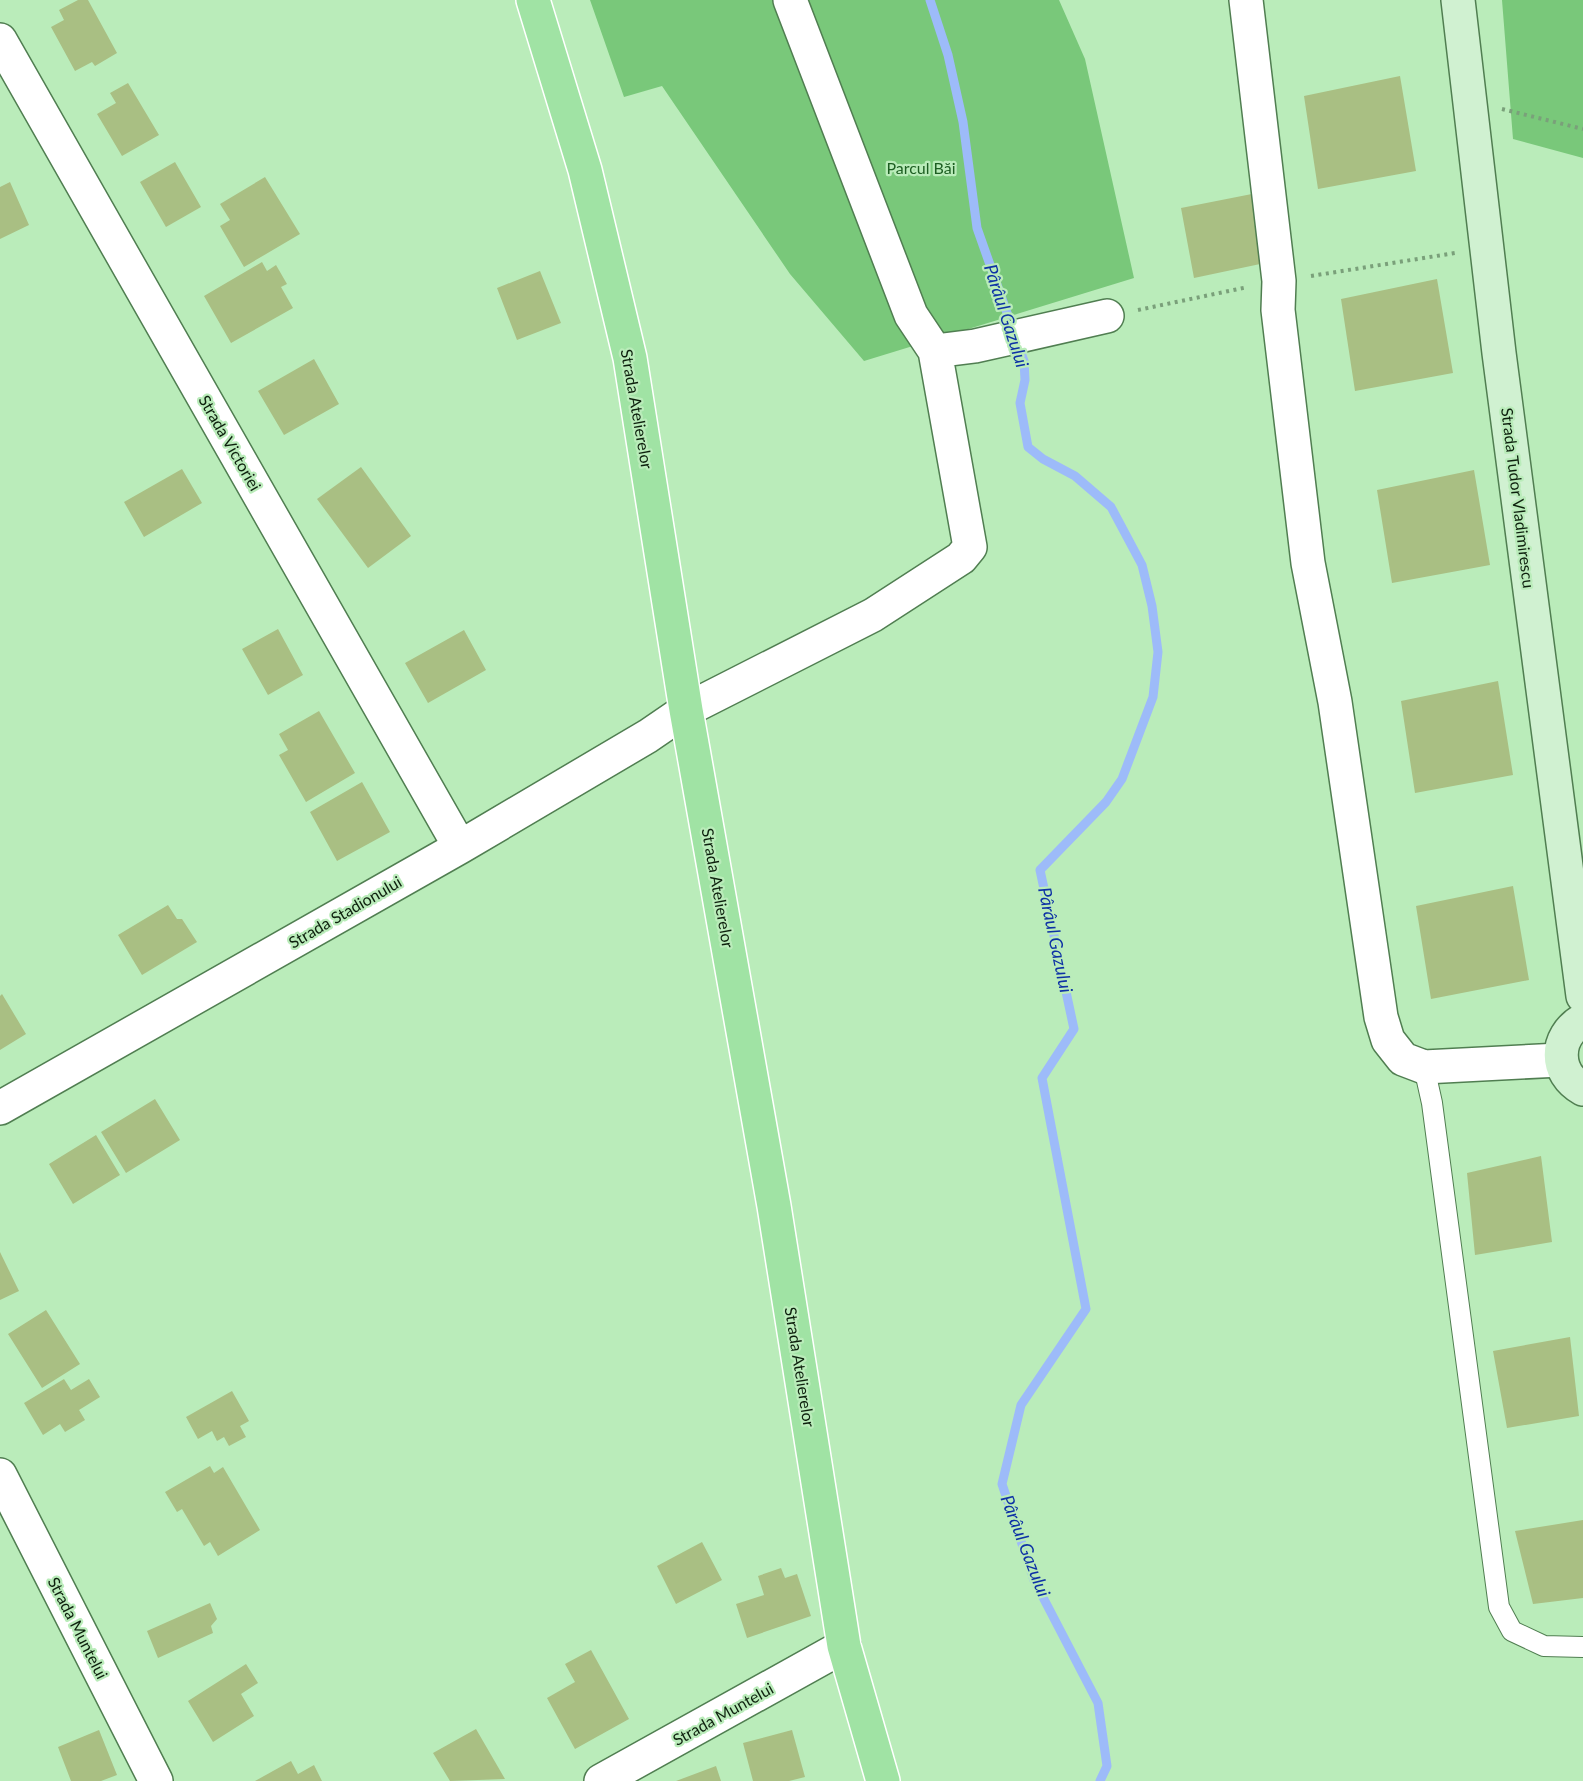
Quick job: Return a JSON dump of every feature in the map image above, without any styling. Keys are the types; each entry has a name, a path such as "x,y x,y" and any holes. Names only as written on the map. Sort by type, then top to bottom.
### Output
{"main road":[{"name":"Strada Atelierelor","path":"533,0 585,170 630,358 686,710 774,1206 844,1646 883,1781"}],"street":[{"path":"790,0 911,315 935,351 975,346 1107,316"},
{"path":"1246,0 1280,281 1278,310 1308,563 1335,702 1381,1017 1388,1040 1403,1059 1424,1067 1560,1060"},
{"name":"Strada Tudor Vladimirescu","path":"1458,0 1487,248 1583,996"},
{"name":"Strada Victoriei","path":"0,40 460,847"},
{"name":"Strada Stadionului","path":"0,1108 460,847 648,736 686,710 873,615 961,558 970,547 935,351"},
{"path":"1583,1020 1574,1025 1566,1035 1560,1060 1566,1074 1583,1089"},
{"name":"Strada Muntelui","path":"0,1475 156,1781"},
{"name":"Strada Muntelui","path":"602,1781 844,1646"}],"lane":[{"path":"1424,1067 1432,1103 1499,1607 1512,1631 1544,1646 1583,1647"}],"path":[{"path":"1470,101 1583,129"},
{"path":"1107,316 1280,281 1487,248"}],"green space":[{"name":"Parcul Băi","path":"590,0 1059,0 1085,59 1134,278 864,361 790,274 662,86 624,97"},
{"path":"1502,0 1583,0 1583,158 1513,139"}],"building":[{"path":"78,0 88,0 117,53 95,66 92,62 75,71 51,27 64,20 59,10"},
{"path":"1400,76 1416,171 1318,189 1304,96"},
{"path":"128,83 159,135 122,156 97,114 116,103 110,93"},
{"path":"175,162 201,207 166,227 140,182"},
{"path":"265,177 300,234 244,267 220,226 230,220 220,204"},
{"path":"10,182 29,225 0,239 0,187"},
{"path":"1262,192 1274,261 1194,278 1181,208"},
{"path":"262,262 267,271 276,265 287,284 281,287 293,308 231,343 204,296"},
{"path":"540,271 561,323 517,340 497,288"},
{"path":"1437,279 1453,373 1355,391 1341,299"},
{"path":"314,359 339,404 284,435 258,391"},
{"path":"361,467 411,536 368,568 317,499"},
{"path":"182,469 202,503 144,537 124,502"},
{"path":"1474,470 1490,565 1392,583 1377,490"},
{"path":"278,629 303,675 268,695 242,649"},
{"path":"464,630 486,670 428,703 405,663"},
{"path":"1498,681 1513,775 1415,793 1401,701"},
{"path":"319,711 355,773 306,802 279,755 288,750 279,734"},
{"path":"362,782 390,832 337,861 310,812"},
{"path":"1513,886 1529,980 1431,999 1416,906"},
{"path":"168,905 177,919 182,919 197,942 142,975 118,935"},
{"path":"2,994 26,1034 0,1050 0,996"},
{"path":"155,1099 180,1140 126,1173 101,1132"},
{"path":"96,1135 120,1175 73,1204 49,1164"},
{"path":"1541,1156 1552,1242 1475,1255 1467,1173"},
{"path":"0,1252 19,1291 0,1300"},
{"path":"46,1310 80,1364 42,1388 8,1334"},
{"path":"1570,1337 1579,1416 1507,1428 1493,1351"},
{"path":"64,1379 71,1390 89,1379 100,1397 79,1410 85,1420 65,1432 60,1424 43,1435 24,1403"},
{"path":"232,1391 249,1421 240,1426 246,1437 229,1446 224,1437 217,1441 212,1431 198,1439 186,1417"},
{"path":"210,1466 214,1473 223,1467 260,1530 218,1556 210,1542 204,1546 182,1509 177,1512 165,1492"},
{"path":"1583,1520 1583,1598 1533,1604 1515,1531"},
{"path":"702,1542 722,1580 676,1604 657,1566"},
{"path":"781,1568 785,1578 797,1574 811,1616 747,1638 736,1604 764,1595 758,1576"},
{"path":"210,1603 217,1619 211,1626 213,1633 158,1658 147,1631"},
{"path":"591,1650 629,1719 575,1749 547,1698 575,1682 565,1664"},
{"path":"246,1664 258,1683 241,1694 254,1716 213,1742 188,1701"},
{"path":"476,1729 505,1779 450,1781 433,1753"},
{"path":"99,1730 117,1775 101,1781 71,1781 58,1747"},
{"path":"792,1730 805,1777 789,1781 753,1781 743,1743"},
{"path":"291,1761 298,1774 314,1765 322,1781 255,1781"},
{"path":"716,1766 721,1781 676,1781"}],"waterway":[{"name":"Pârâul Gazului","path":"930,0 948,55 963,122 977,228 1024,361 1025,380 1020,403 1028,447 1043,459 1075,476 1111,507 1142,565 1152,606 1158,652 1153,697 1122,779 1106,802 1040,870 1074,1029 1042,1078 1086,1309 1021,1405 1002,1484 1034,1580 1098,1703 1107,1766 1100,1781"}]}
